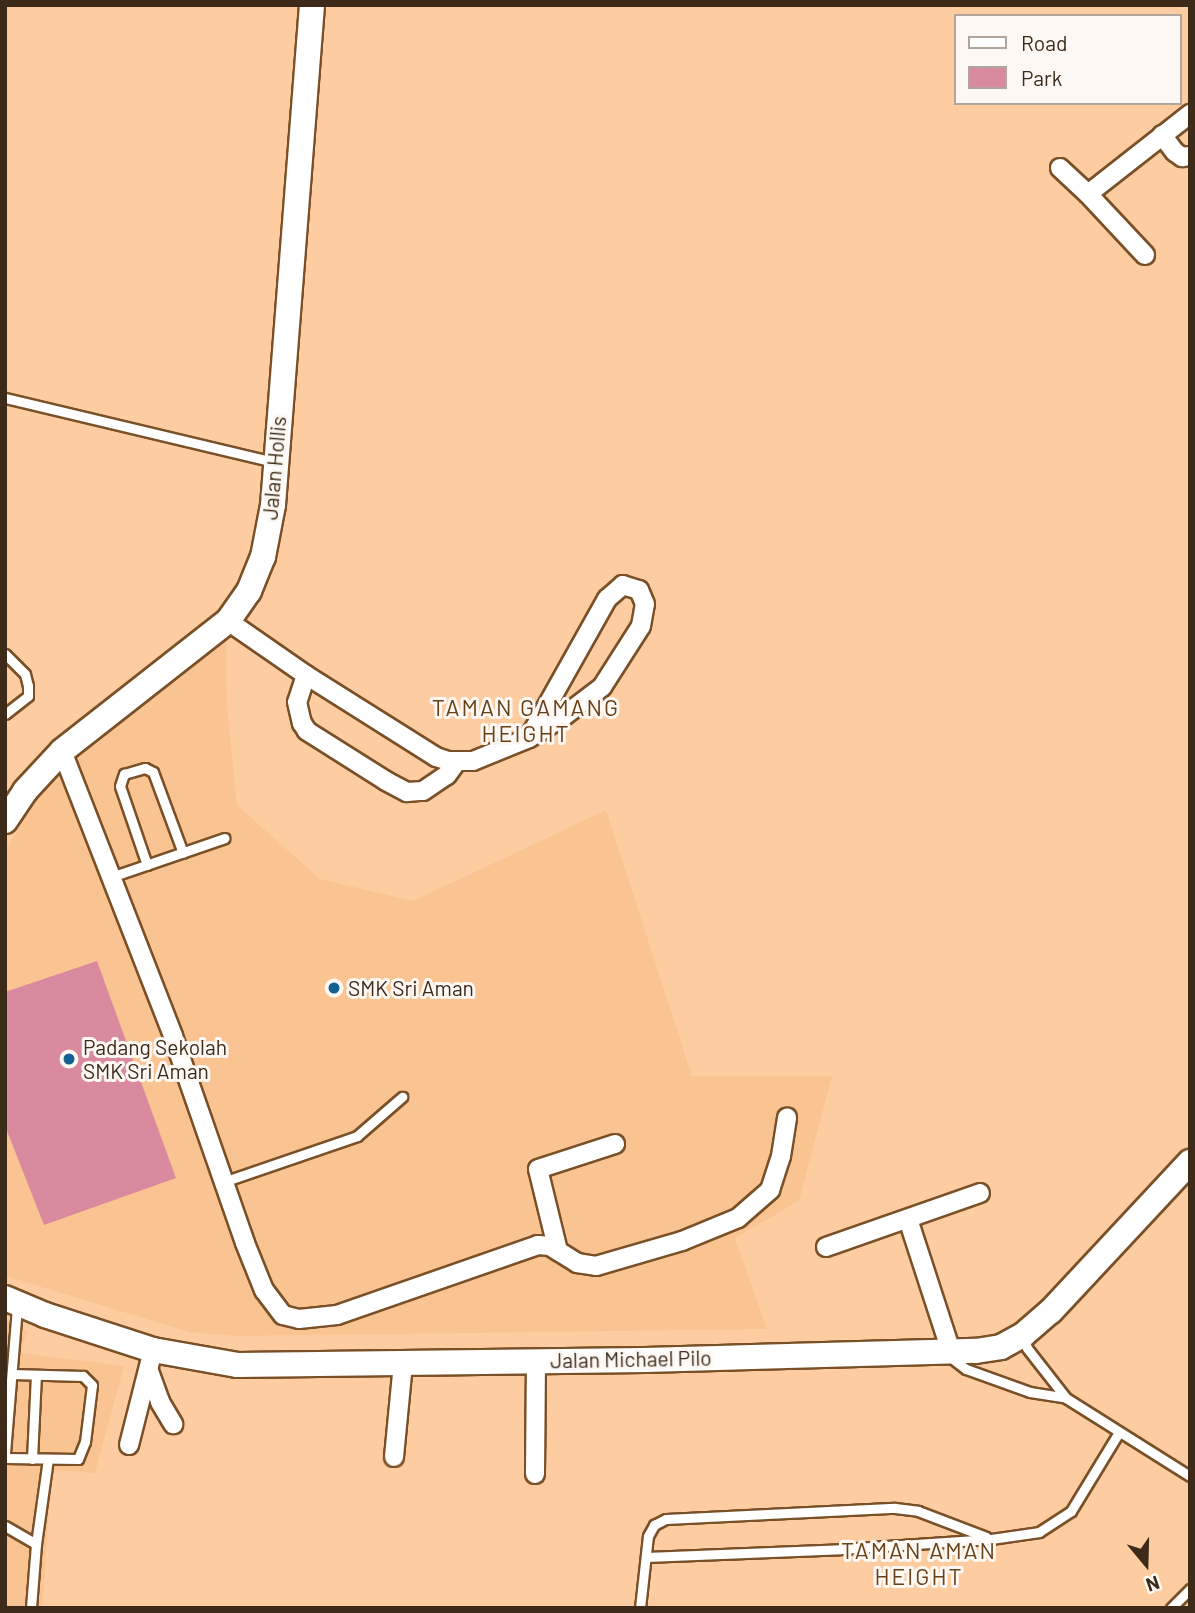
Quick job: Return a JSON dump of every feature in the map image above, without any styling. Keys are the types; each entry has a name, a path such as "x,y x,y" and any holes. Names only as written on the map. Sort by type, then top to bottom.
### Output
{"street":[{"name":"Jalan Hollis","path":"5,821 15,789 228,621 249,591 263,557 273,505 312,5"},
{"path":"1088,194 1190,114"},
{"path":"1162,135 1175,152 1182,157 1190,156"},
{"path":"1060,167 1145,255"},
{"path":"228,621 306,675 436,757 474,761 529,738 586,701 615,669 641,626 645,614 643,595 639,590 623,584 607,598 529,738"},
{"path":"306,675 298,702 302,723 307,731 386,781 407,792 423,791 447,775 457,761"},
{"path":"62,751 173,1036 222,1182 264,1290 283,1315 299,1319 337,1315 527,1247 543,1245 585,1265 606,1265 682,1241 738,1218 770,1190 781,1156 787,1117"},
{"path":"558,1251 538,1169 615,1144"},
{"name":"Jalan Michael Pilo","path":"11,1301 151,1361 237,1365 536,1361 946,1351 1001,1347 1023,1335 1076,1286 1190,1162"},
{"path":"826,1247 980,1193"},
{"path":"908,1219 946,1351"},
{"path":"151,1361 160,1402 173,1424"},
{"path":"130,1445 151,1361"},
{"path":"535,1474 536,1361"},
{"path":"394,1457 403,1364"}],"lane":[{"path":"5,398 276,462"},
{"path":"5,654 25,674 29,686 28,696 5,715"},
{"path":"147,865 120,786 124,775 145,768 153,772 183,853"},
{"path":"111,877 225,838"},
{"path":"222,1182 357,1136 402,1097"},
{"path":"5,1453 12,1374 11,1301"},
{"path":"1023,1335 1027,1348 1066,1398 1190,1476"},
{"path":"946,1351 967,1369 1030,1392 1066,1398"},
{"path":"5,1458 78,1459 85,1442 92,1385 83,1376 12,1374"},
{"path":"32,1459 36,1375"},
{"path":"646,1557 841,1549 991,1539 1039,1532 1071,1511 1119,1432"},
{"path":"31,1608 36,1544 48,1459"},
{"path":"640,1608 646,1557 654,1525 666,1519 895,1508 918,1511 991,1539"},
{"path":"5,1526 36,1544"},
{"path":"1171,1608 1190,1589"}],"shaded area":[{"name":"SMK Sri Aman","path":"226,641 227,705 237,805 320,879 413,901 606,810 692,1076 832,1076 799,1201 735,1238 767,1329 236,1336 189,1332 5,1276 5,851 49,780 78,752"},
{"path":"5,1319 27,1331 21,1353 124,1366 95,1473 52,1470 42,1608 5,1608"}],"green space":[{"name":"Padang Sekolah SMK Sri Aman","path":"97,961 176,1178 44,1225 5,1126 5,992"}],"place":[{"name":"SMK Sri Aman","path":"334,988"},
{"name":"Padang Sekolah SMK Sri Aman","path":"69,1059"}],"district":[{"name":"TAMAN GAMANG HEIGHT","path":"526,720"},
{"name":"TAMAN AMAN HEIGHT","path":"919,1563"}]}
